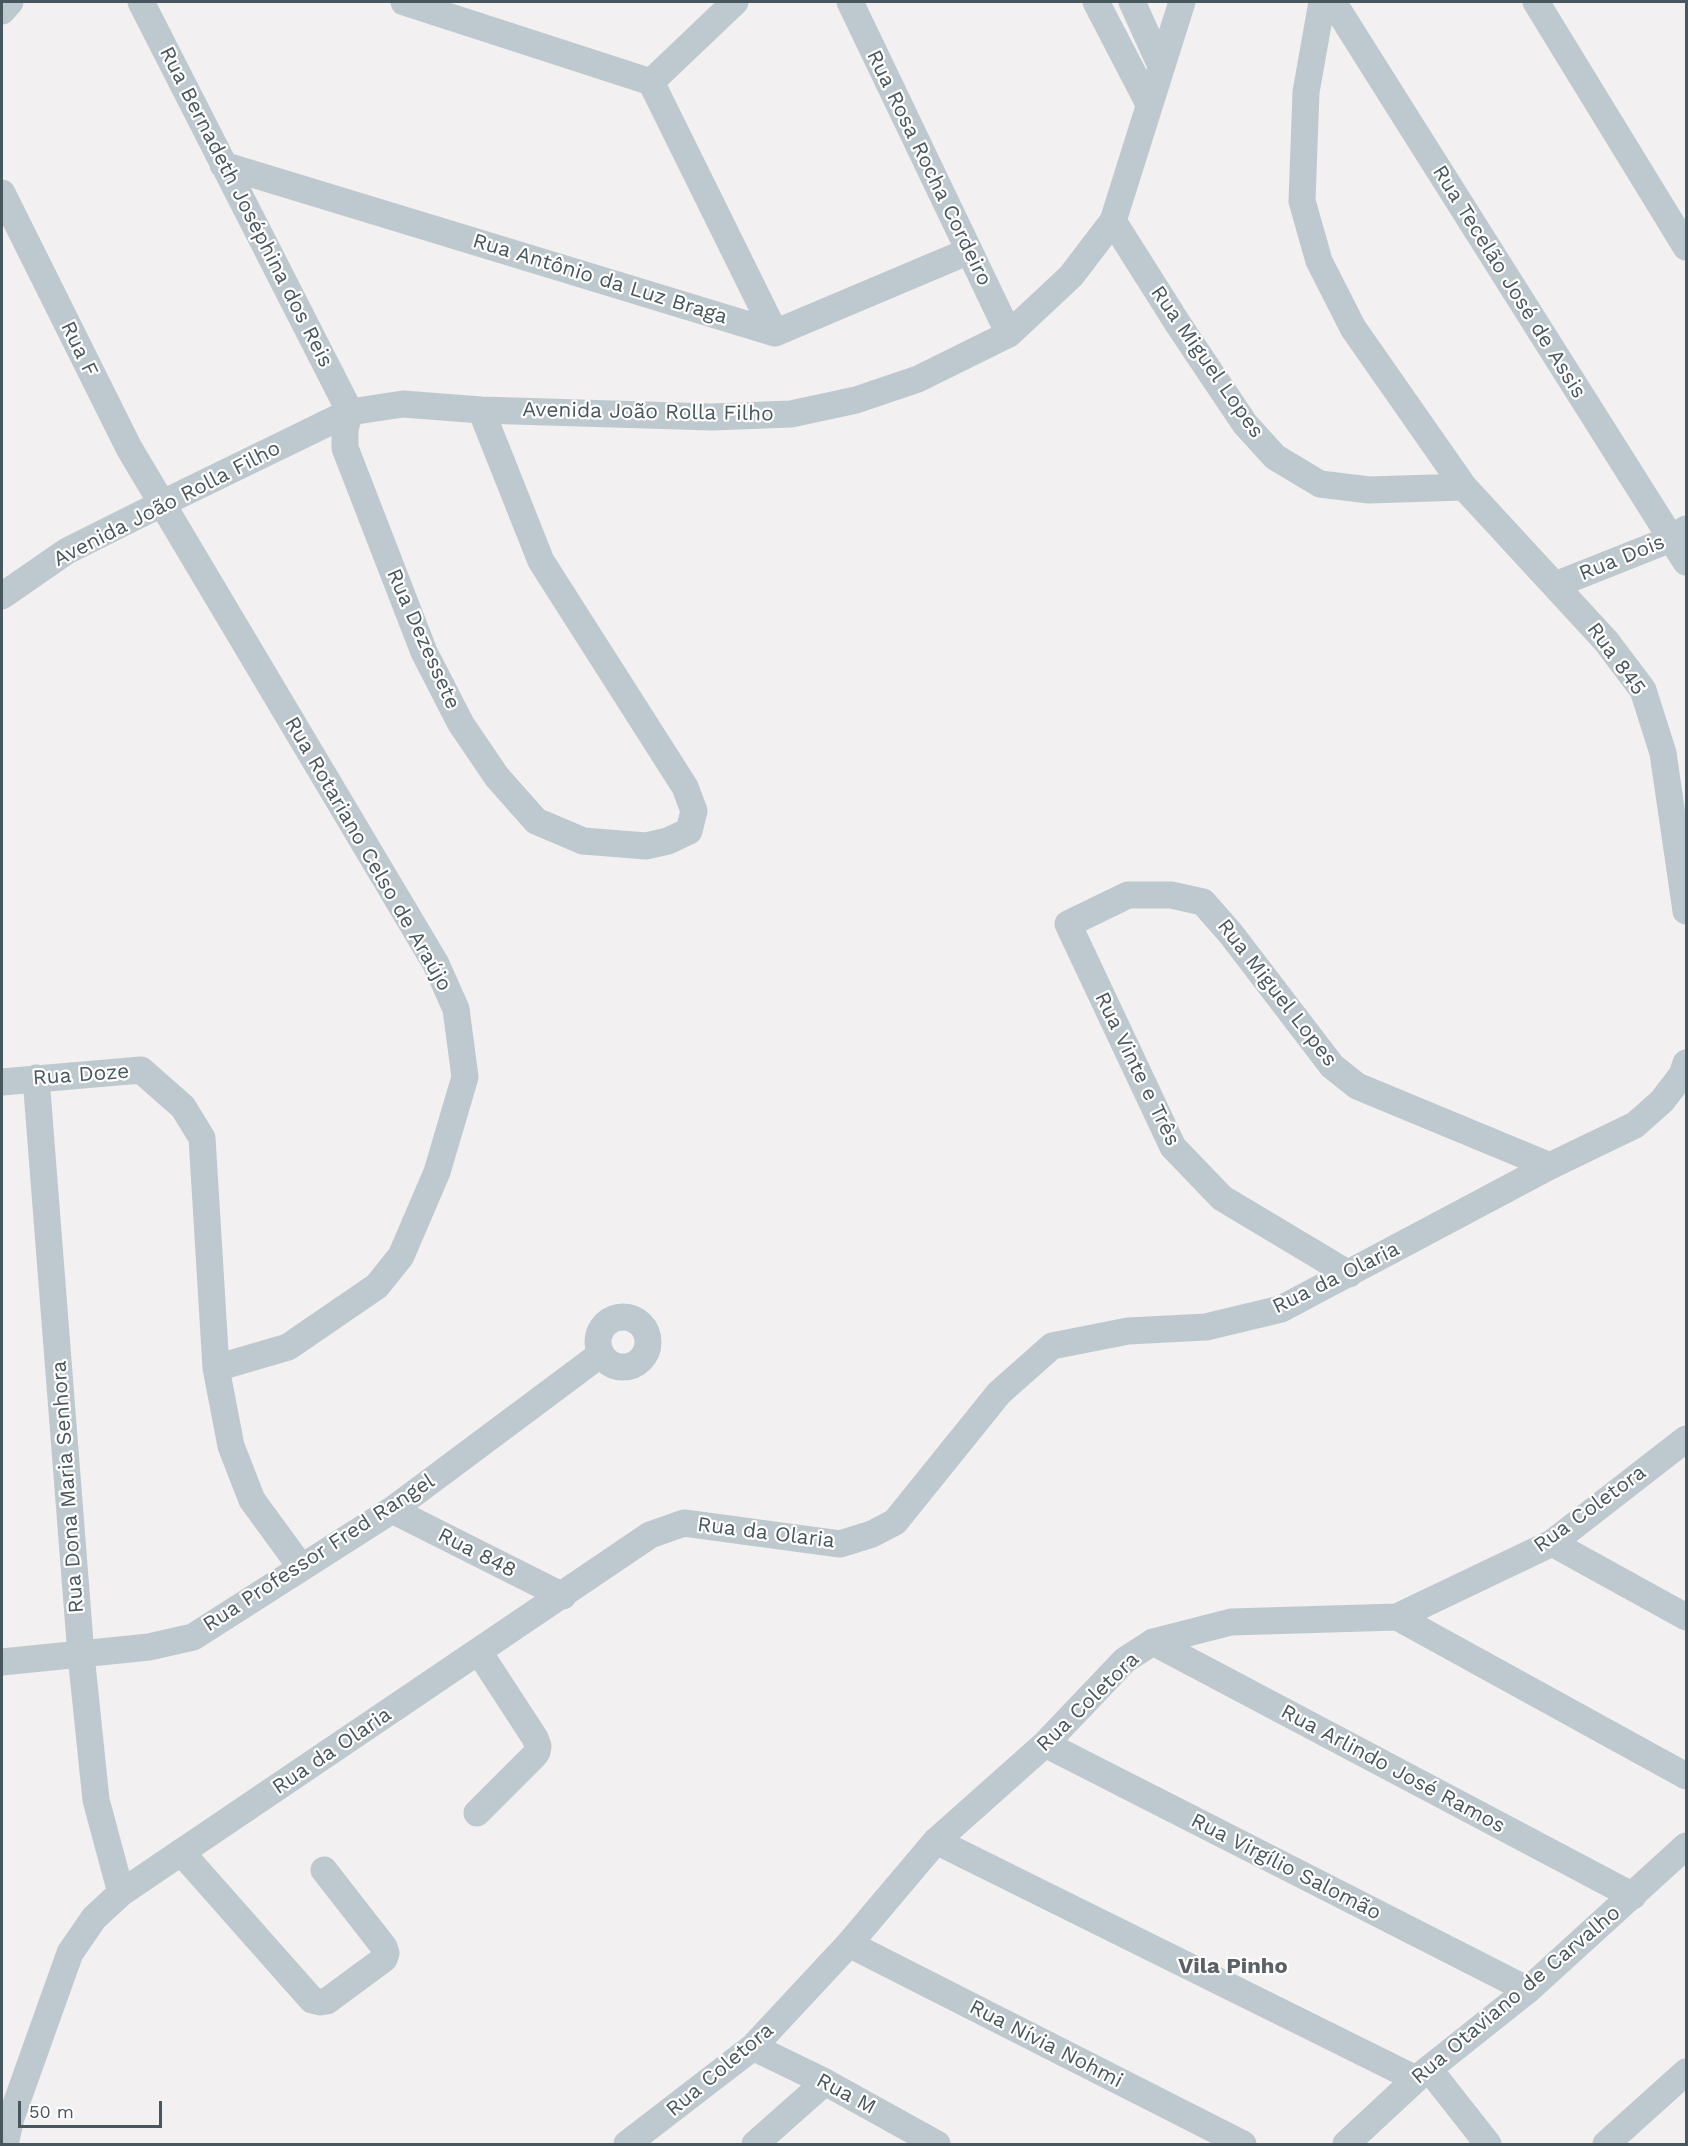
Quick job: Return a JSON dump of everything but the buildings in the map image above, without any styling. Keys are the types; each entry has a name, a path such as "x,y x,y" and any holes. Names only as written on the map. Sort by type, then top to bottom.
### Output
{"street":[{"path":"2,11 10,2"},
{"name":"Rua Bernadeth Joséphina dos Reis","path":"141,2 350,412"},
{"path":"404,2 651,82 775,333 969,251"},
{"path":"651,82 735,2"},
{"name":"Rua Rosa Rocha Cordeiro","path":"850,2 1009,334"},
{"path":"1098,2 1117,13 1135,8 1161,66"},
{"path":"1098,2 1149,104"},
{"name":"Avenida João Rolla Filho","path":"2,596 68,551 350,412 403,404 481,410 712,417 791,414 856,400 918,379 1009,334 1071,276 1113,221 1182,2"},
{"name":"Rua 845","path":"1322,2 1306,92 1302,201 1319,261 1353,328 1464,487 1606,641 1643,690 1663,753 1686,911"},
{"name":"Rua Tecelão José de Assis","path":"1333,2 1679,534 1686,561"},
{"path":"1536,2 1686,247"},
{"name":"Rua Antônio da Luz Braga","path":"223,165 775,333"},
{"name":"Rua F","path":"2,193 129,448 163,503"},
{"name":"Rua Miguel Lopes","path":"1113,221 1245,424 1275,457 1320,484 1369,490 1464,487"},
{"name":"Rua Dezessete","path":"350,412 345,429 345,448 424,652 461,724 497,777 536,821 583,841 646,846 668,842 689,831 694,811 685,787 541,561 481,410"},
{"name":"Rua Rotariano Celso de Araújo","path":"163,503 436,964 456,1009 465,1077 438,1172 401,1256 377,1286 288,1347 216,1368"},
{"name":"Rua Dois","path":"1555,585 1679,534"},
{"name":"Rua Miguel Lopes","path":"1068,924 1128,895 1171,895 1203,902 1231,934 1332,1066 1357,1086 1550,1166"},
{"name":"Rua Vinte e Três","path":"1068,924 1173,1147 1222,1198 1349,1274"},
{"name":"Rua da Olaria","path":"5,2145 6,2123 70,1953 94,1918 121,1893 181,1852 485,1663 563,1596 650,1535 684,1523 840,1544 872,1534 895,1522 999,1393 1052,1346 1128,1331 1206,1328 1281,1309 1550,1166 1635,1125 1662,1101 1682,1075 1686,1063"},
{"name":"Rua Doze","path":"2,1082 141,1070 183,1107 202,1138 216,1368 231,1446 252,1500 301,1567"},
{"name":"Rua Dona Maria Senhora","path":"36,1078 81,1656 96,1800 121,1893"},
{"name":"Rua Professor Fred Rangel","path":"2,1662 81,1656 149,1647 193,1637 392,1510 601,1354"},
{"name":"Rua Coletora","path":"627,2145 753,2047 849,1944 936,1841 1045,1744 1125,1660 1153,1642 1231,1622 1397,1617 1552,1543 1686,1439"},
{"name":"Rua 848","path":"392,1510 563,1596"},
{"path":"1552,1543 1686,1617"},
{"path":"1397,1617 1686,1776"},
{"name":"Rua Arlindo José Ramos","path":"1153,1642 1633,1896"},
{"path":"477,1813 537,1752 535,1738 485,1663"},
{"name":"Rua Virgílio Salomão","path":"1045,1744 1528,1990"},
{"path":"936,1841 1422,2074 1488,2145"},
{"name":"Rua Otaviano de Carvalho","path":"1346,2145 1422,2074 1528,1990 1686,1846"},
{"path":"181,1852 312,2000 320,2002 327,2001 384,1959 386,1953 384,1947 324,1870"},
{"name":"Rua Nívia Nohmi","path":"849,1944 1243,2145"},
{"name":"Rua M","path":"753,2047 825,2082 937,2145"},
{"path":"1606,2145 1686,2072"},
{"path":"755,2145 825,2082"}],"district":[{"name":"Vila Pinho","path":"1233,1967"}]}
